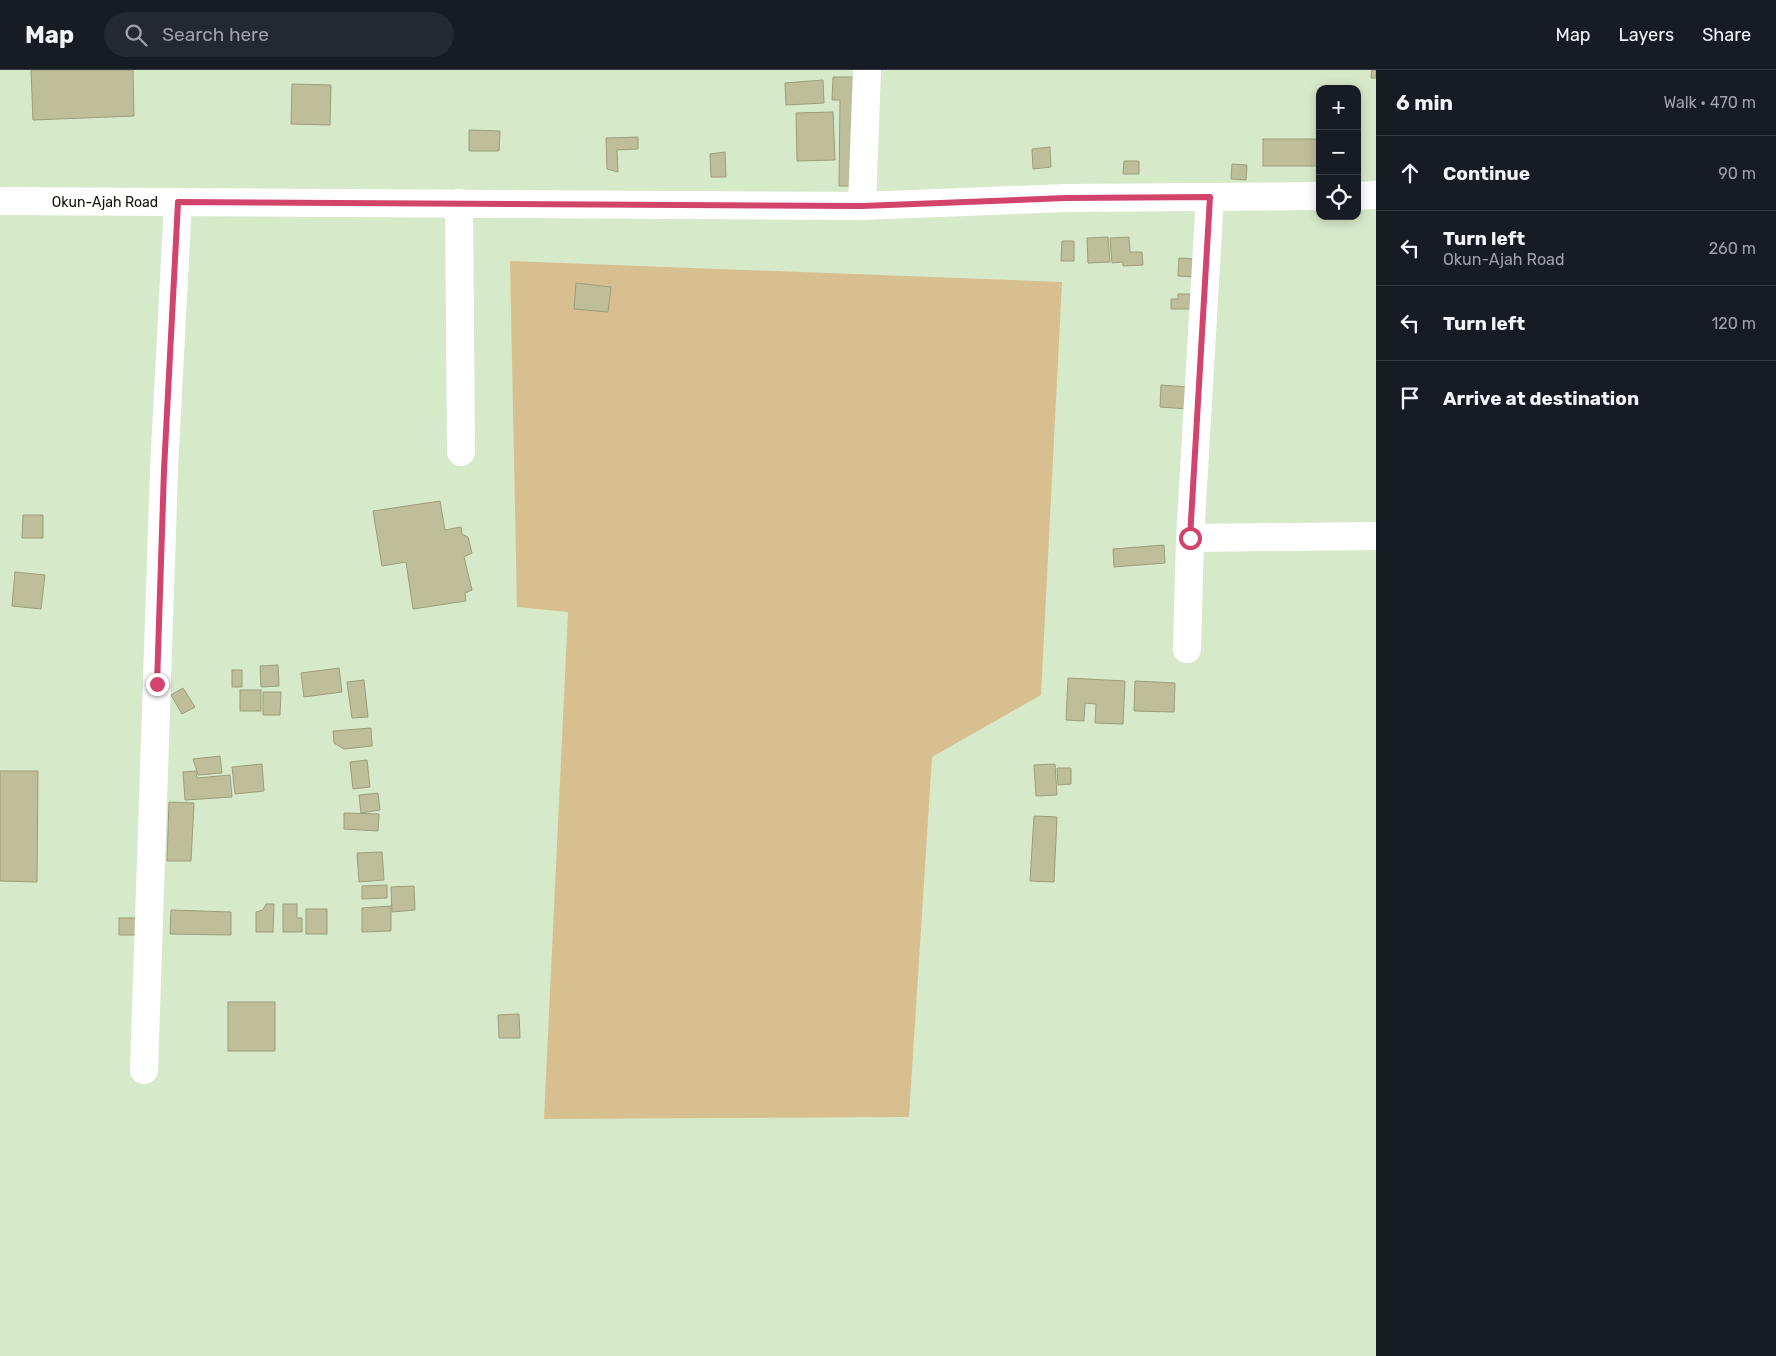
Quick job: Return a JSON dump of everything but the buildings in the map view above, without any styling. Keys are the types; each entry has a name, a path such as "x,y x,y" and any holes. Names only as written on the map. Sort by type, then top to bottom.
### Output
{"street":[{"path":"862,206 866,70"},
{"path":"1361,196 1376,195"},
{"name":"Okun-Ajah Road","path":"0,203 178,202 862,206 1066,198 1316,196"},
{"path":"1188,649 1190,538 1210,197"},
{"path":"144,1070 164,470 178,202"},
{"path":"458,203 461,452"},
{"path":"1190,538 1376,536"}],"shaded area":[{"path":"510,261 1062,282 1041,695 932,757 909,1117 544,1119 568,612 517,607"}],"route":[{"path":"157,684 164,470 178,202 862,206 1066,198 1210,197 1190,538"}]}
